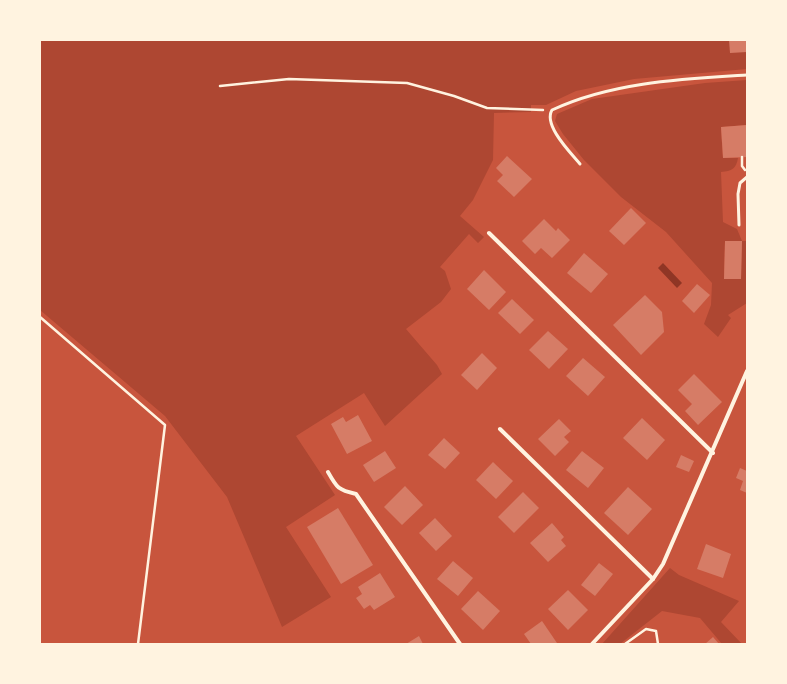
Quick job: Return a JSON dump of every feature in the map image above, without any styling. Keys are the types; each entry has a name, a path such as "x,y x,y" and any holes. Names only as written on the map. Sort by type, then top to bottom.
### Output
{"street":[{"path":"488,233 713,453"},
{"path":"592,644 653,579 668,554 747,372"},
{"path":"500,429 653,579"},
{"path":"328,472 335,484 343,492 356,494 460,644"}],"lane":[{"path":"580,164 549,122 549,115 552,110 590,95 632,86 747,75"},
{"path":"739,225 738,194 740,183 747,177"}],"path":[{"path":"220,86 289,79 407,83 454,96 487,108 512,110 552,110"},
{"path":"742,157 742,166 747,173"},
{"path":"40,317 165,425 138,644"},
{"path":"625,644 646,629 656,631 658,644"}],"shaded area":[{"path":"40,40 729,40 747,52 747,69 634,79 576,91 546,105 531,105 531,112 494,113 493,160 473,200 460,216 484,237 478,243 469,234 440,267 445,271 451,289 441,302 406,329 437,365 442,374 385,426 364,393 296,436 335,495 286,527 331,597 282,627 227,497 165,416 40,310"},
{"path":"747,80 747,125 721,127 723,158 738,158 737,162 733,169 721,172 723,222 737,229 742,241 747,241 747,303 728,315 731,318 718,337 704,324 711,305 712,283 666,232 621,197 584,160 563,134 555,121 557,114 592,99 705,83","holes":["725,241 742,242 741,279 724,279"]},
{"path":"663,263 682,283 677,288 658,268"},
{"path":"670,568 679,575 739,601 721,622 742,644 722,644 700,618 662,611 620,644 602,644"}],"building":[{"path":"729,40 747,40 747,52 730,53"},
{"path":"747,125 747,157 723,158 721,127"},
{"path":"507,156 532,179 514,197 497,181 503,175 496,168"},
{"path":"631,208 646,223 624,245 609,231"},
{"path":"544,219 556,231 558,228 570,240 552,258 541,248 535,254 522,241"},
{"path":"725,241 742,241 741,279 724,279"},
{"path":"584,253 608,274 591,293 567,273"},
{"path":"484,270 506,292 489,310 467,289"},
{"path":"697,284 710,295 694,313 682,301"},
{"path":"645,295 662,312 664,332 641,355 613,325"},
{"path":"512,299 534,320 520,334 498,313"},
{"path":"548,331 568,349 549,369 529,350"},
{"path":"482,353 497,368 477,390 461,375"},
{"path":"583,358 605,377 588,396 566,376"},
{"path":"694,374 722,402 698,425 685,411 692,404 678,390"},
{"path":"358,415 372,441 347,454 331,424 343,417 346,422"},
{"path":"642,418 665,440 647,460 623,438"},
{"path":"559,419 571,431 564,437 569,442 555,456 538,439"},
{"path":"444,438 460,453 445,469 428,455"},
{"path":"385,451 396,468 374,482 363,465"},
{"path":"582,451 604,468 588,488 566,470"},
{"path":"681,455 694,461 689,472 676,467"},
{"path":"493,462 513,481 496,499 476,480"},
{"path":"740,468 747,471 747,493 740,490 743,481 736,478"},
{"path":"405,486 423,505 402,525 384,507"},
{"path":"628,487 652,509 628,535 604,513"},
{"path":"523,492 539,508 514,533 498,517"},
{"path":"338,508 373,565 341,584 307,527"},
{"path":"435,518 452,536 436,551 419,533"},
{"path":"552,523 564,537 561,540 566,546 548,562 530,543"},
{"path":"706,544 731,554 723,578 697,569"},
{"path":"453,561 473,578 458,596 437,579"},
{"path":"599,563 613,574 595,596 581,585"},
{"path":"380,573 395,597 374,610 370,605 364,609 356,598 362,594 358,587"},
{"path":"568,590 588,610 568,630 548,609"},
{"path":"478,591 500,611 483,630 461,609"},
{"path":"542,621 557,643 531,644 524,634"},
{"path":"419,636 423,644 406,644"},
{"path":"713,637 719,644 705,644"}]}
